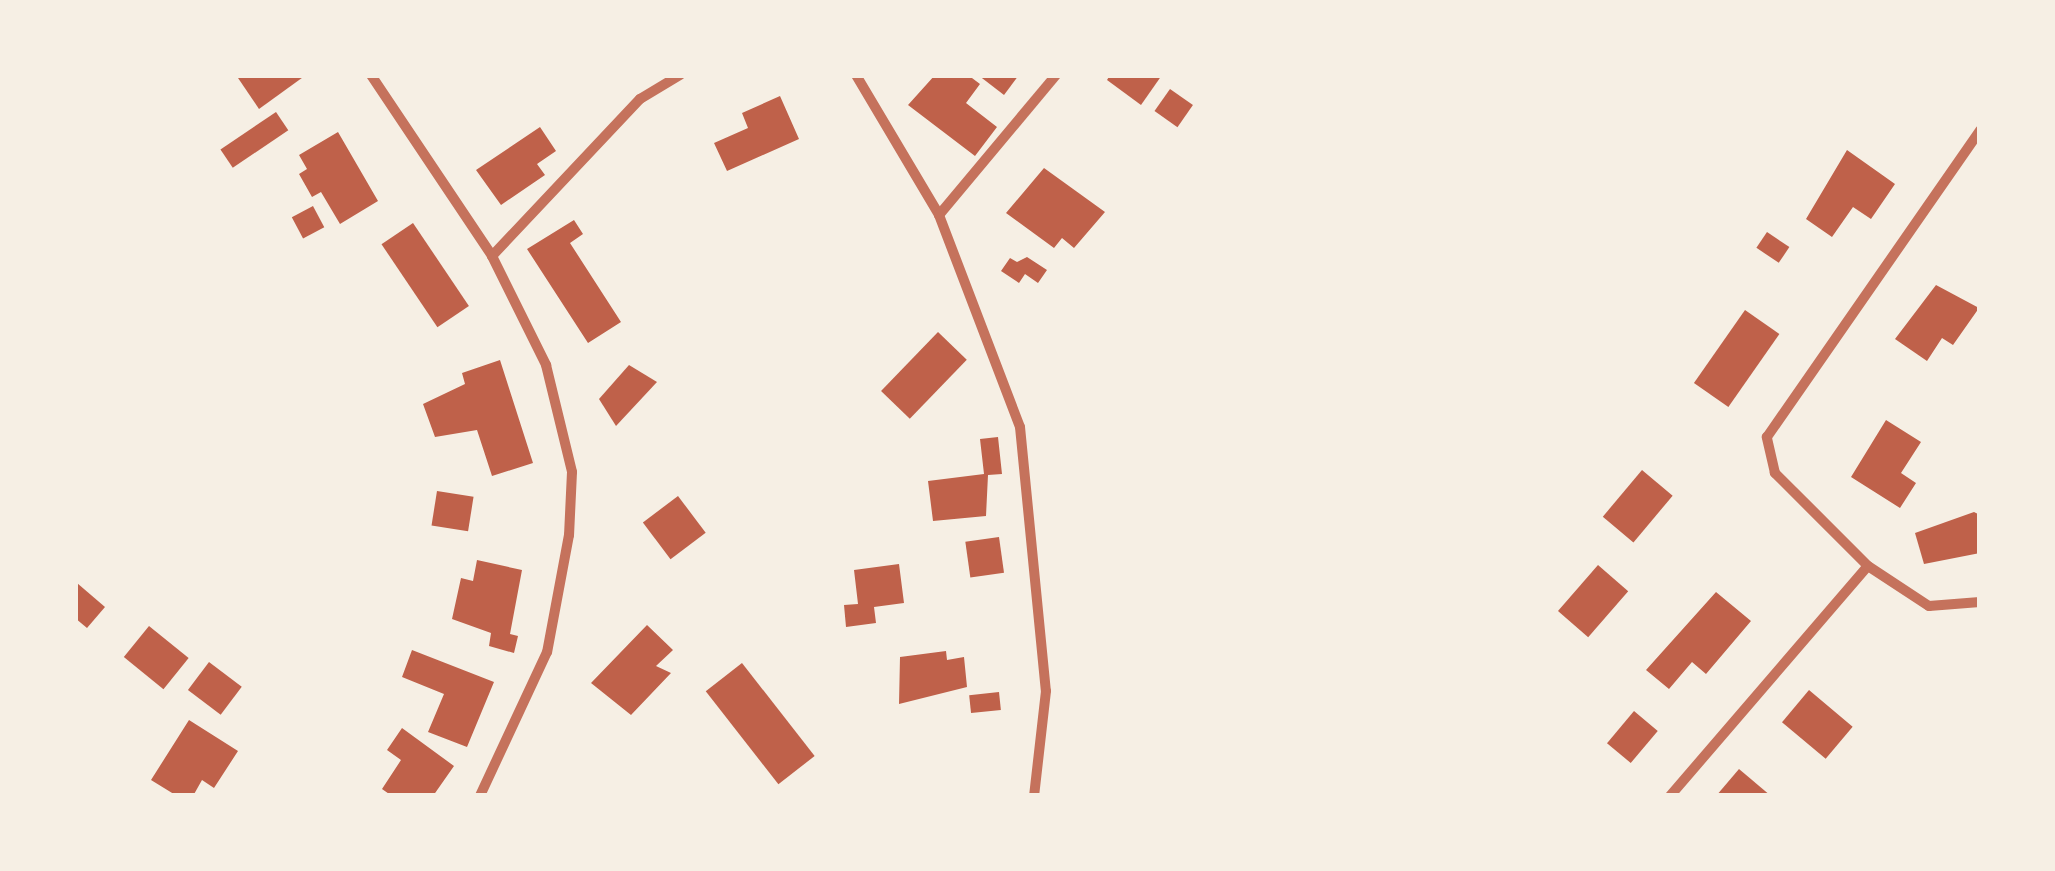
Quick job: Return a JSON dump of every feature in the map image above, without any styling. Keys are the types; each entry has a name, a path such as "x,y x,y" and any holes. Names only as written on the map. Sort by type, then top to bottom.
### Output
{"street":[{"path":"370,75 492,256 546,365 572,472 569,535 547,652 480,796"},
{"path":"492,256 640,99 680,75"},
{"path":"856,75 938,215 1020,427 1046,691 1034,796"},
{"path":"938,215 1056,75"},
{"path":"1980,130 1767,436 1775,472 1868,566 1929,606 1980,602"},
{"path":"1670,796 1868,566"}],"building":[{"path":"236,75 306,75 259,109"},
{"path":"935,75 968,75 980,84 966,103 997,127 975,156 908,105"},
{"path":"978,75 1019,75 1004,95"},
{"path":"1110,75 1162,75 1141,105 1107,80"},
{"path":"1170,89 1193,105 1177,127 1155,111"},
{"path":"780,96 799,139 727,171 714,143 748,128 742,113"},
{"path":"276,112 288,130 233,168 220,149"},
{"path":"540,127 556,151 537,164 545,175 501,205 476,170"},
{"path":"338,132 378,201 340,224 321,192 312,197 299,174 307,169 299,155"},
{"path":"1847,150 1895,184 1871,219 1853,207 1832,237 1806,219"},
{"path":"1044,168 1105,212 1074,248 1062,238 1054,248 1006,213"},
{"path":"313,206 324,227 303,238 292,217"},
{"path":"574,220 583,234 570,243 621,322 588,343 527,249"},
{"path":"413,223 469,306 437,327 381,244"},
{"path":"1767,232 1789,247 1779,263 1756,248"},
{"path":"1027,257 1047,270 1038,283 1025,274 1019,283 1001,271 1010,258 1017,262"},
{"path":"1936,285 1979,308 1953,345 1942,338 1927,361 1895,339"},
{"path":"1745,310 1779,334 1728,407 1694,383"},
{"path":"938,332 967,360 910,419 881,391"},
{"path":"500,360 533,463 492,476 477,430 435,437 423,404 465,384 462,373"},
{"path":"629,365 657,382 616,426 599,399"},
{"path":"1886,420 1921,442 1901,473 1916,483 1900,508 1851,477"},
{"path":"998,437 1002,474 988,475 986,516 933,521 928,481 984,474 980,439"},
{"path":"1642,470 1673,496 1633,542 1603,517"},
{"path":"437,491 474,497 468,531 432,526"},
{"path":"678,496 706,533 671,559 643,522"},
{"path":"1974,512 1980,515 1980,553 1924,564 1915,533"},
{"path":"999,537 1004,573 970,577 965,542"},
{"path":"477,560 522,570 510,634 518,636 514,653 489,646 491,633 452,619 461,578 473,581"},
{"path":"899,564 904,603 874,607 876,623 846,627 844,605 858,604 854,570"},
{"path":"1598,565 1628,591 1588,637 1558,611"},
{"path":"77,583 105,607 87,628 75,618"},
{"path":"1716,592 1751,621 1706,674 1692,662 1669,689 1646,670"},
{"path":"647,625 673,650 656,666 671,673 631,715 591,683"},
{"path":"149,626 189,658 163,689 124,657"},
{"path":"412,650 494,682 467,747 428,732 444,694 402,677"},
{"path":"946,651 947,660 964,657 967,687 899,704 900,657"},
{"path":"209,662 242,687 221,715 188,690"},
{"path":"742,663 815,756 778,784 706,691"},
{"path":"1809,690 1853,727 1826,759 1782,722"},
{"path":"999,692 1001,710 971,713 969,695"},
{"path":"1634,711 1658,731 1631,763 1607,743"},
{"path":"189,720 238,751 214,788 202,780 193,796 177,796 151,780"},
{"path":"402,728 454,766 433,796 392,796 382,789 401,760 387,750"},
{"path":"1739,769 1771,796 1716,796"}]}
